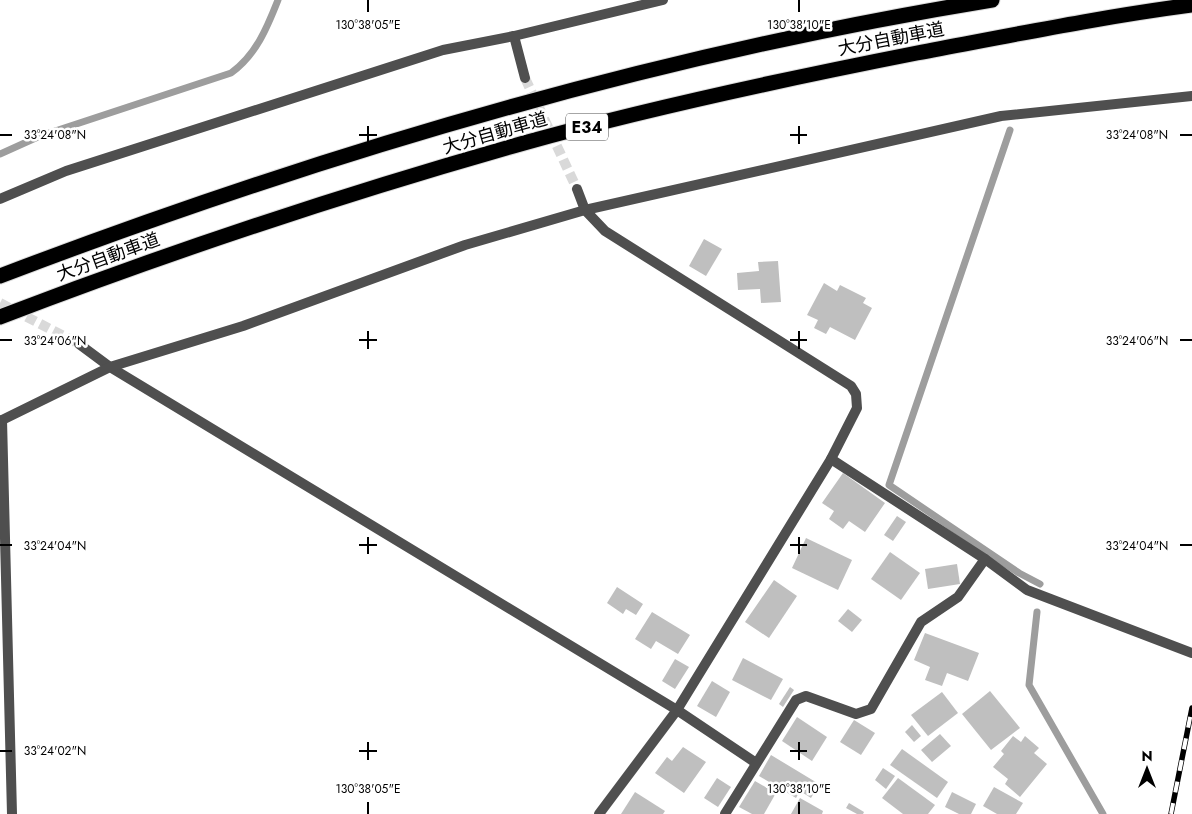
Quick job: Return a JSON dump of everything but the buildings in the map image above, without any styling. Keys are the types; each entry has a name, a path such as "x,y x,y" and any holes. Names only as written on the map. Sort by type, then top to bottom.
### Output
{"highway":[{"name":"大分自動車道","path":"0,276 222,195 380,145 516,106 651,71 779,41 992,0"},
{"name":"大分自動車道","path":"0,317 236,232 390,182 535,140 794,77 986,40 1192,5"}],"street":[{"path":"0,199 66,171 443,50 514,36 663,0"},
{"path":"514,36 525,78"},
{"path":"12,814 1,420 110,367 243,326 465,246 585,210 1001,116 1192,96"},
{"path":"577,189 585,210 605,231 851,386 856,394 857,408 831,459 677,710 599,814"},
{"path":"79,344 110,367 677,710 756,763"},
{"path":"831,459 985,559 1027,590 1192,653"},
{"path":"725,814 796,700 806,696 856,714 872,709 921,622 958,597 985,559"}],"waterway":[{"path":"0,154 40,136 231,73 240,66 260,40 278,0"},
{"path":"1010,130 889,485 1019,573 1040,584"},
{"path":"1037,612 1029,685 1103,814"}],"tunnel":[{"path":"525,78 577,189"},
{"path":"0,303 79,344"}],"railway":[{"path":"1171,814 1192,708"}]}
